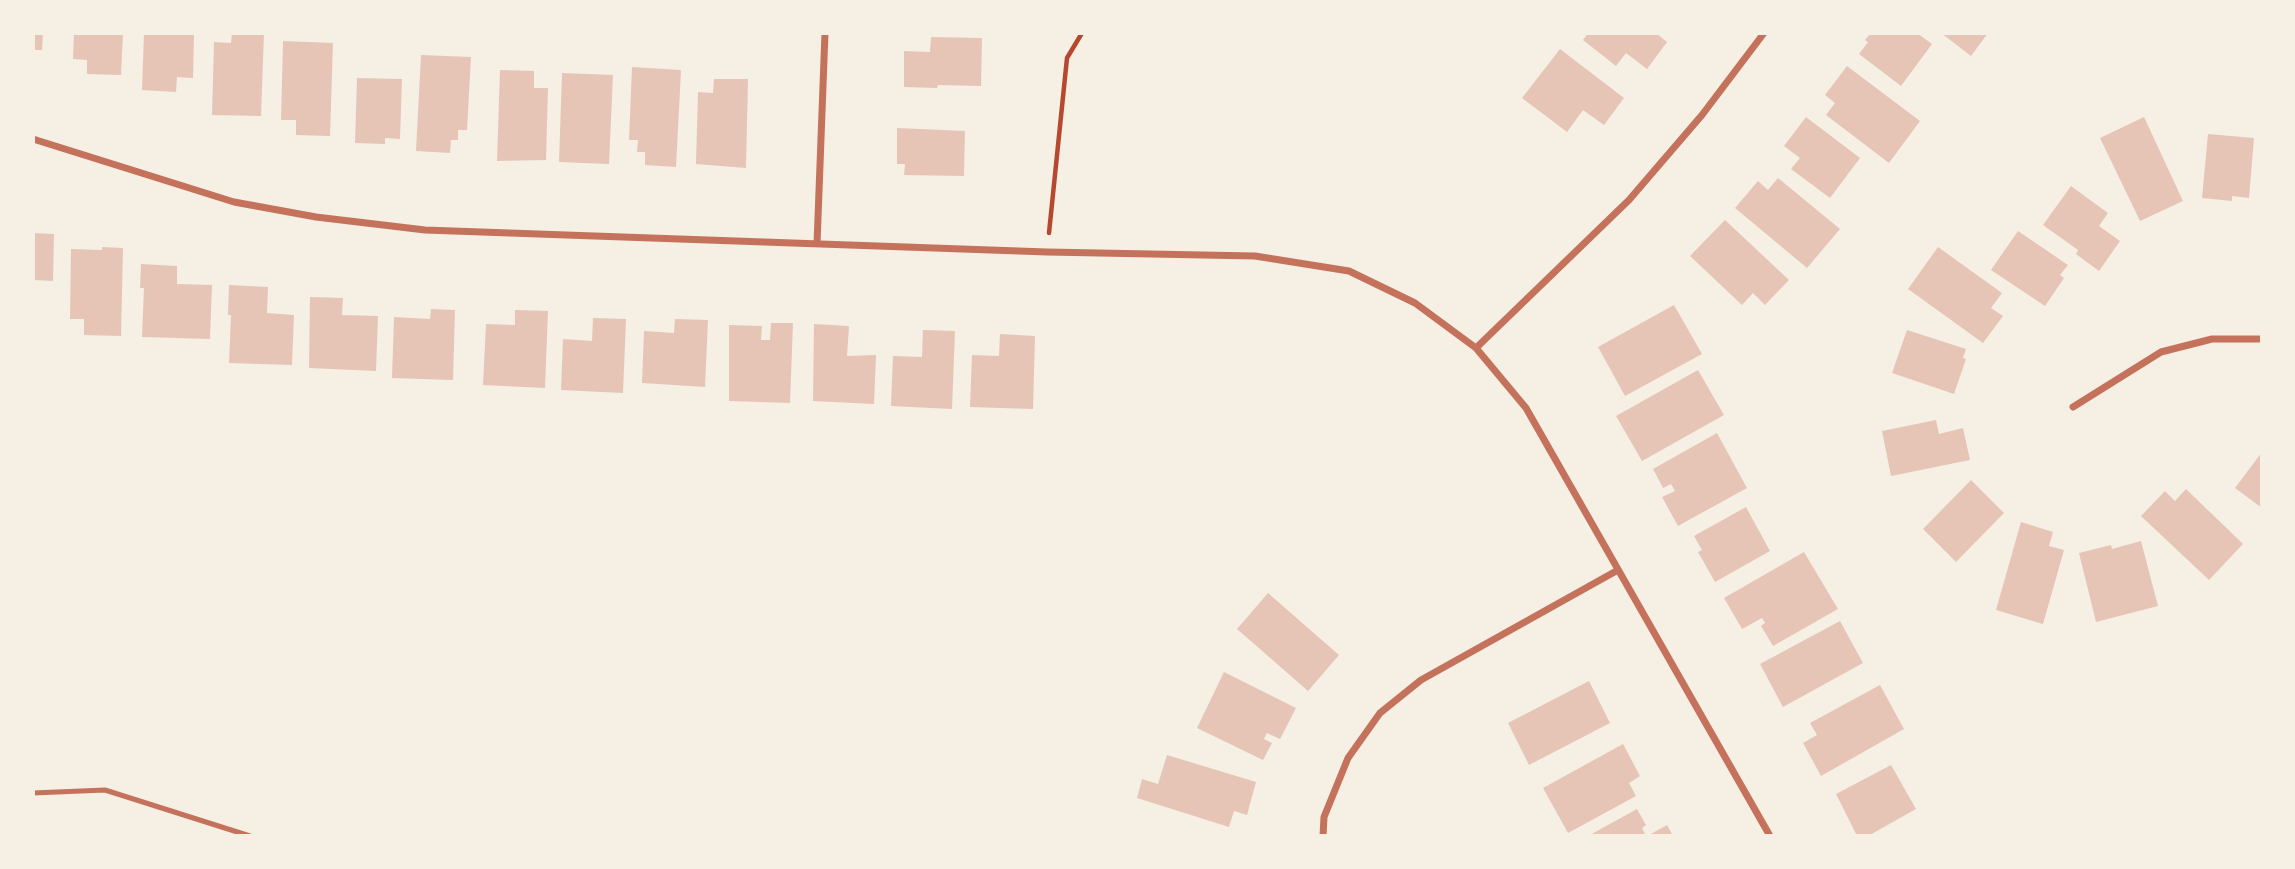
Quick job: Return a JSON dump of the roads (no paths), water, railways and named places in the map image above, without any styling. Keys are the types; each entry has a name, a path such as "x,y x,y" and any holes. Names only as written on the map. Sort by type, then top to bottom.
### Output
{"street":[{"path":"817,244 825,33"},
{"path":"1476,348 1629,200 1702,115 1764,33"},
{"path":"33,139 234,202 316,217 425,230 1047,252 1255,256 1349,271 1415,303 1476,348 1526,408 1770,836"},
{"path":"2073,407 2161,352 2212,339 2262,339"},
{"path":"1322,836 1324,817 1348,758 1380,713 1421,680 1618,570"}],"lane":[{"path":"33,793 105,790 250,836"}]}
